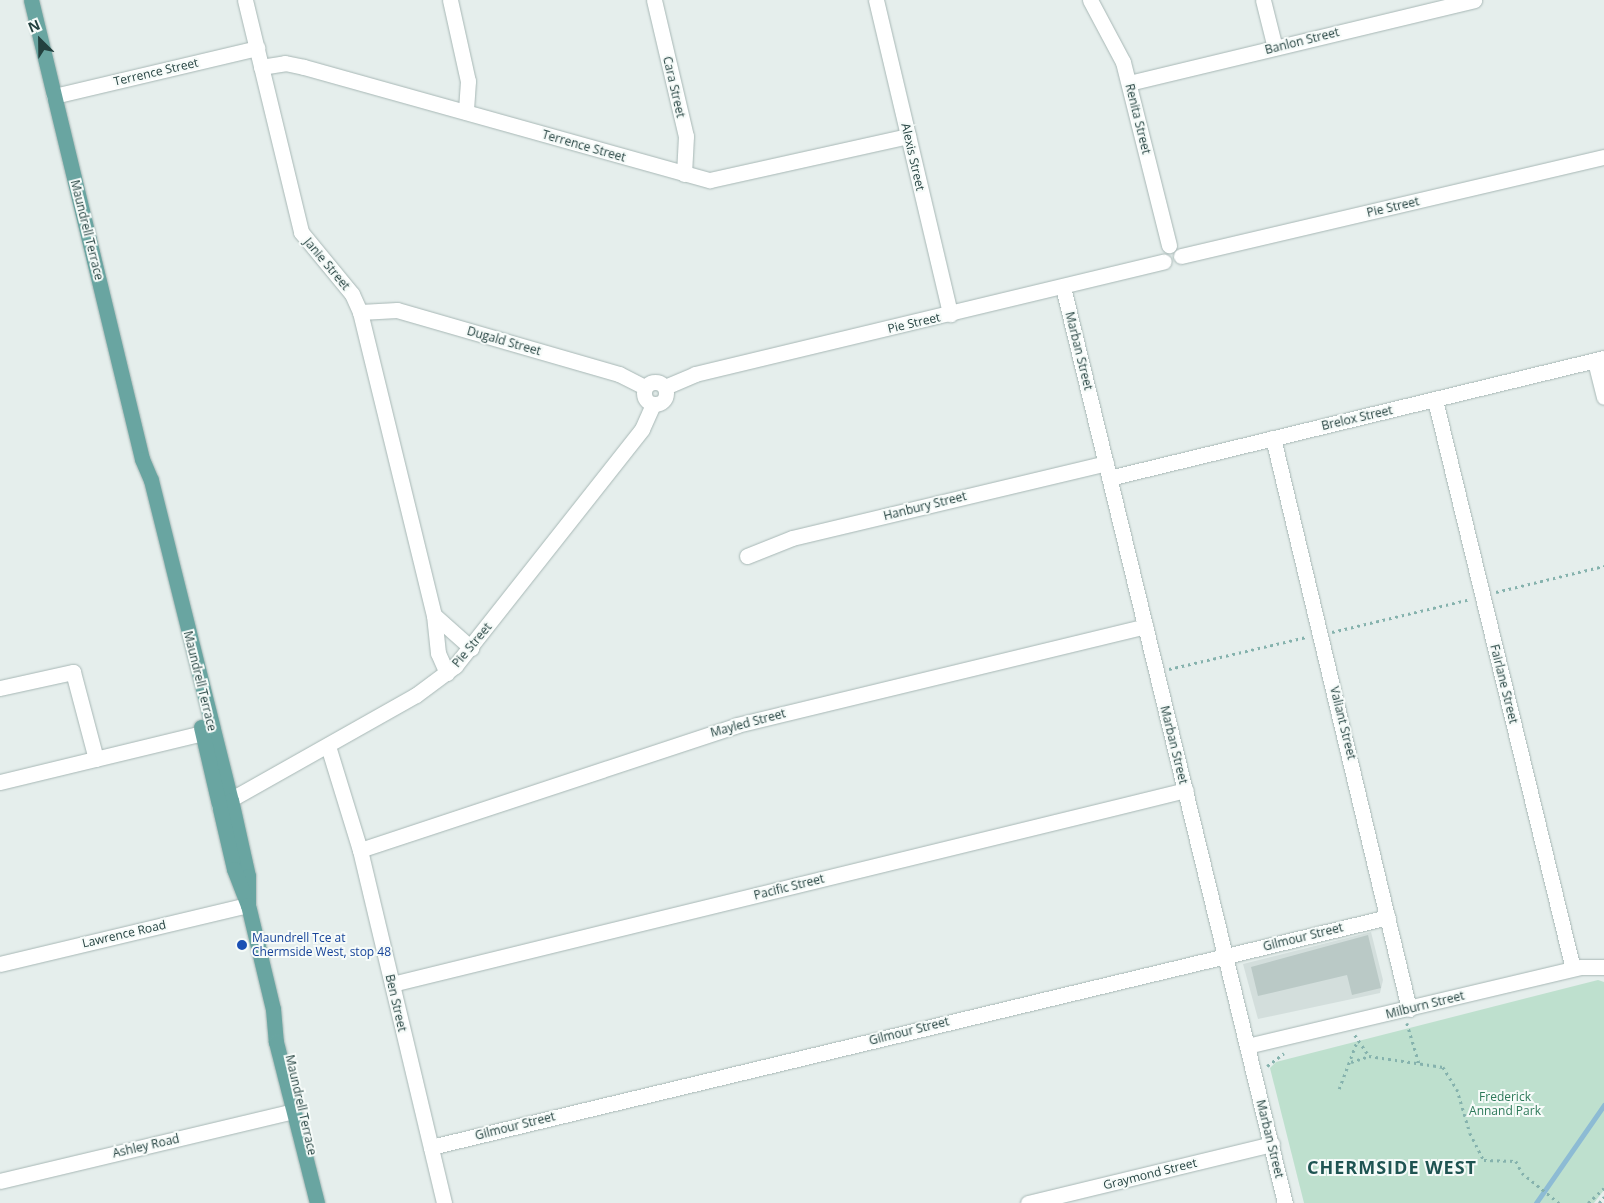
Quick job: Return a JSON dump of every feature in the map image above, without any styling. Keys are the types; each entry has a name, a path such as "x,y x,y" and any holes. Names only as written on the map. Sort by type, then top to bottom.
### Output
{"main road":[{"name":"Maundrell Terrace","path":"31,0 142,459 151,480 273,1009 293,1111 317,1203"},
{"name":"Maundrell Terrace","path":"142,459 143,482 202,733 224,803"},
{"name":"Maundrell Terrace","path":"273,1009 286,1039 322,1203"}],"street":[{"name":"Janie Street","path":"245,0 301,232 352,294 360,312 434,615 438,653 447,673"},
{"path":"450,0 468,81 466,112"},
{"name":"Cara Street","path":"654,0 686,136 684,174"},
{"name":"Alexis Street","path":"876,0 950,314"},
{"name":"Renita Street","path":"1090,0 1129,83 1169,245"},
{"path":"1264,0 1275,48"},
{"name":"Banlon Street","path":"1129,83 1275,48 1441,4 1474,0"},
{"name":"Terrence Street","path":"54,96 257,48"},
{"name":"Terrence Street","path":"261,67 285,63 304,67 710,180 731,178 908,136"},
{"name":"Pie Street","path":"1181,256 1604,156"},
{"path":"1169,245 1178,248 1181,256 1176,263 1164,261 1162,252 1169,245"},
{"name":"Pie Street","path":"665,387 695,374 1063,287 1164,261"},
{"name":"Marban Street","path":"1063,287 1286,1203"},
{"name":"Dugald Street","path":"360,312 397,310 619,374 645,387"},
{"path":"1600,360 1604,397"},
{"name":"Brelox Street","path":"1108,470 1273,438 1600,360"},
{"path":"655,381 665,387 665,398 653,404 644,398 645,387 655,381"},
{"name":"Fairlane Street","path":"1435,400 1573,969"},
{"name":"Pie Street","path":"224,803 328,746 447,673 471,648 642,429 653,404"},
{"name":"Valiant Street","path":"1273,438 1411,1017"},
{"name":"Hanbury Street","path":"746,556 792,538 1108,470"},
{"path":"434,615 471,648"},
{"name":"Mayled Street","path":"360,850 737,725 1145,626"},
{"path":"0,688 73,672 96,759"},
{"path":"0,782 202,733"},
{"name":"Ben Street","path":"328,746 360,850 444,1203"},
{"name":"Pacific Street","path":"392,984 1186,790"},
{"name":"Lawrence Road","path":"0,964 248,905"},
{"name":"Gilmour Street","path":"430,1146 1388,917"},
{"name":"Milburn Street","path":"1247,1046 1411,1017 1573,969 1604,967"},
{"name":"Ashley Road","path":"0,1181 293,1111"},
{"name":"Graymond Street","path":"1028,1203 1272,1144"}],"path":[{"path":"1490,594 1604,566"},
{"path":"1329,632 1474,598"},
{"path":"1156,672 1314,636"},
{"path":"1398,1025 1411,1017 1419,1063"},
{"path":"1346,1038 1364,1033"},
{"path":"1355,1035 1357,1041 1369,1056"},
{"path":"1339,1089 1351,1062 1357,1041"},
{"path":"1271,1059 1294,1050"},
{"path":"1268,1075 1271,1059 1269,1055"},
{"path":"1351,1062 1369,1056 1443,1067 1452,1080 1484,1160 1513,1160 1522,1173 1559,1203"},
{"path":"1588,1203 1604,1188"},
{"path":"1599,1203 1604,1197"}],"shaded area":[{"path":"1371,932 1383,980 1380,993 1258,1019 1243,964"}],"green space":[{"name":"Frederick Annand Park","path":"1598,980 1604,982 1604,1190 1594,1203 1304,1203 1270,1068 1276,1062"}],"building":[{"path":"1368,935 1381,988 1352,995 1347,975 1258,996 1251,967"}],"waterway":[{"path":"1536,1203 1604,1105"}],"place":[{"name":"Maundrell Tce at Chermside West, stop 48","path":"242,945"}],"district":[{"name":"CHERMSIDE WEST","path":"1392,1167"}]}
